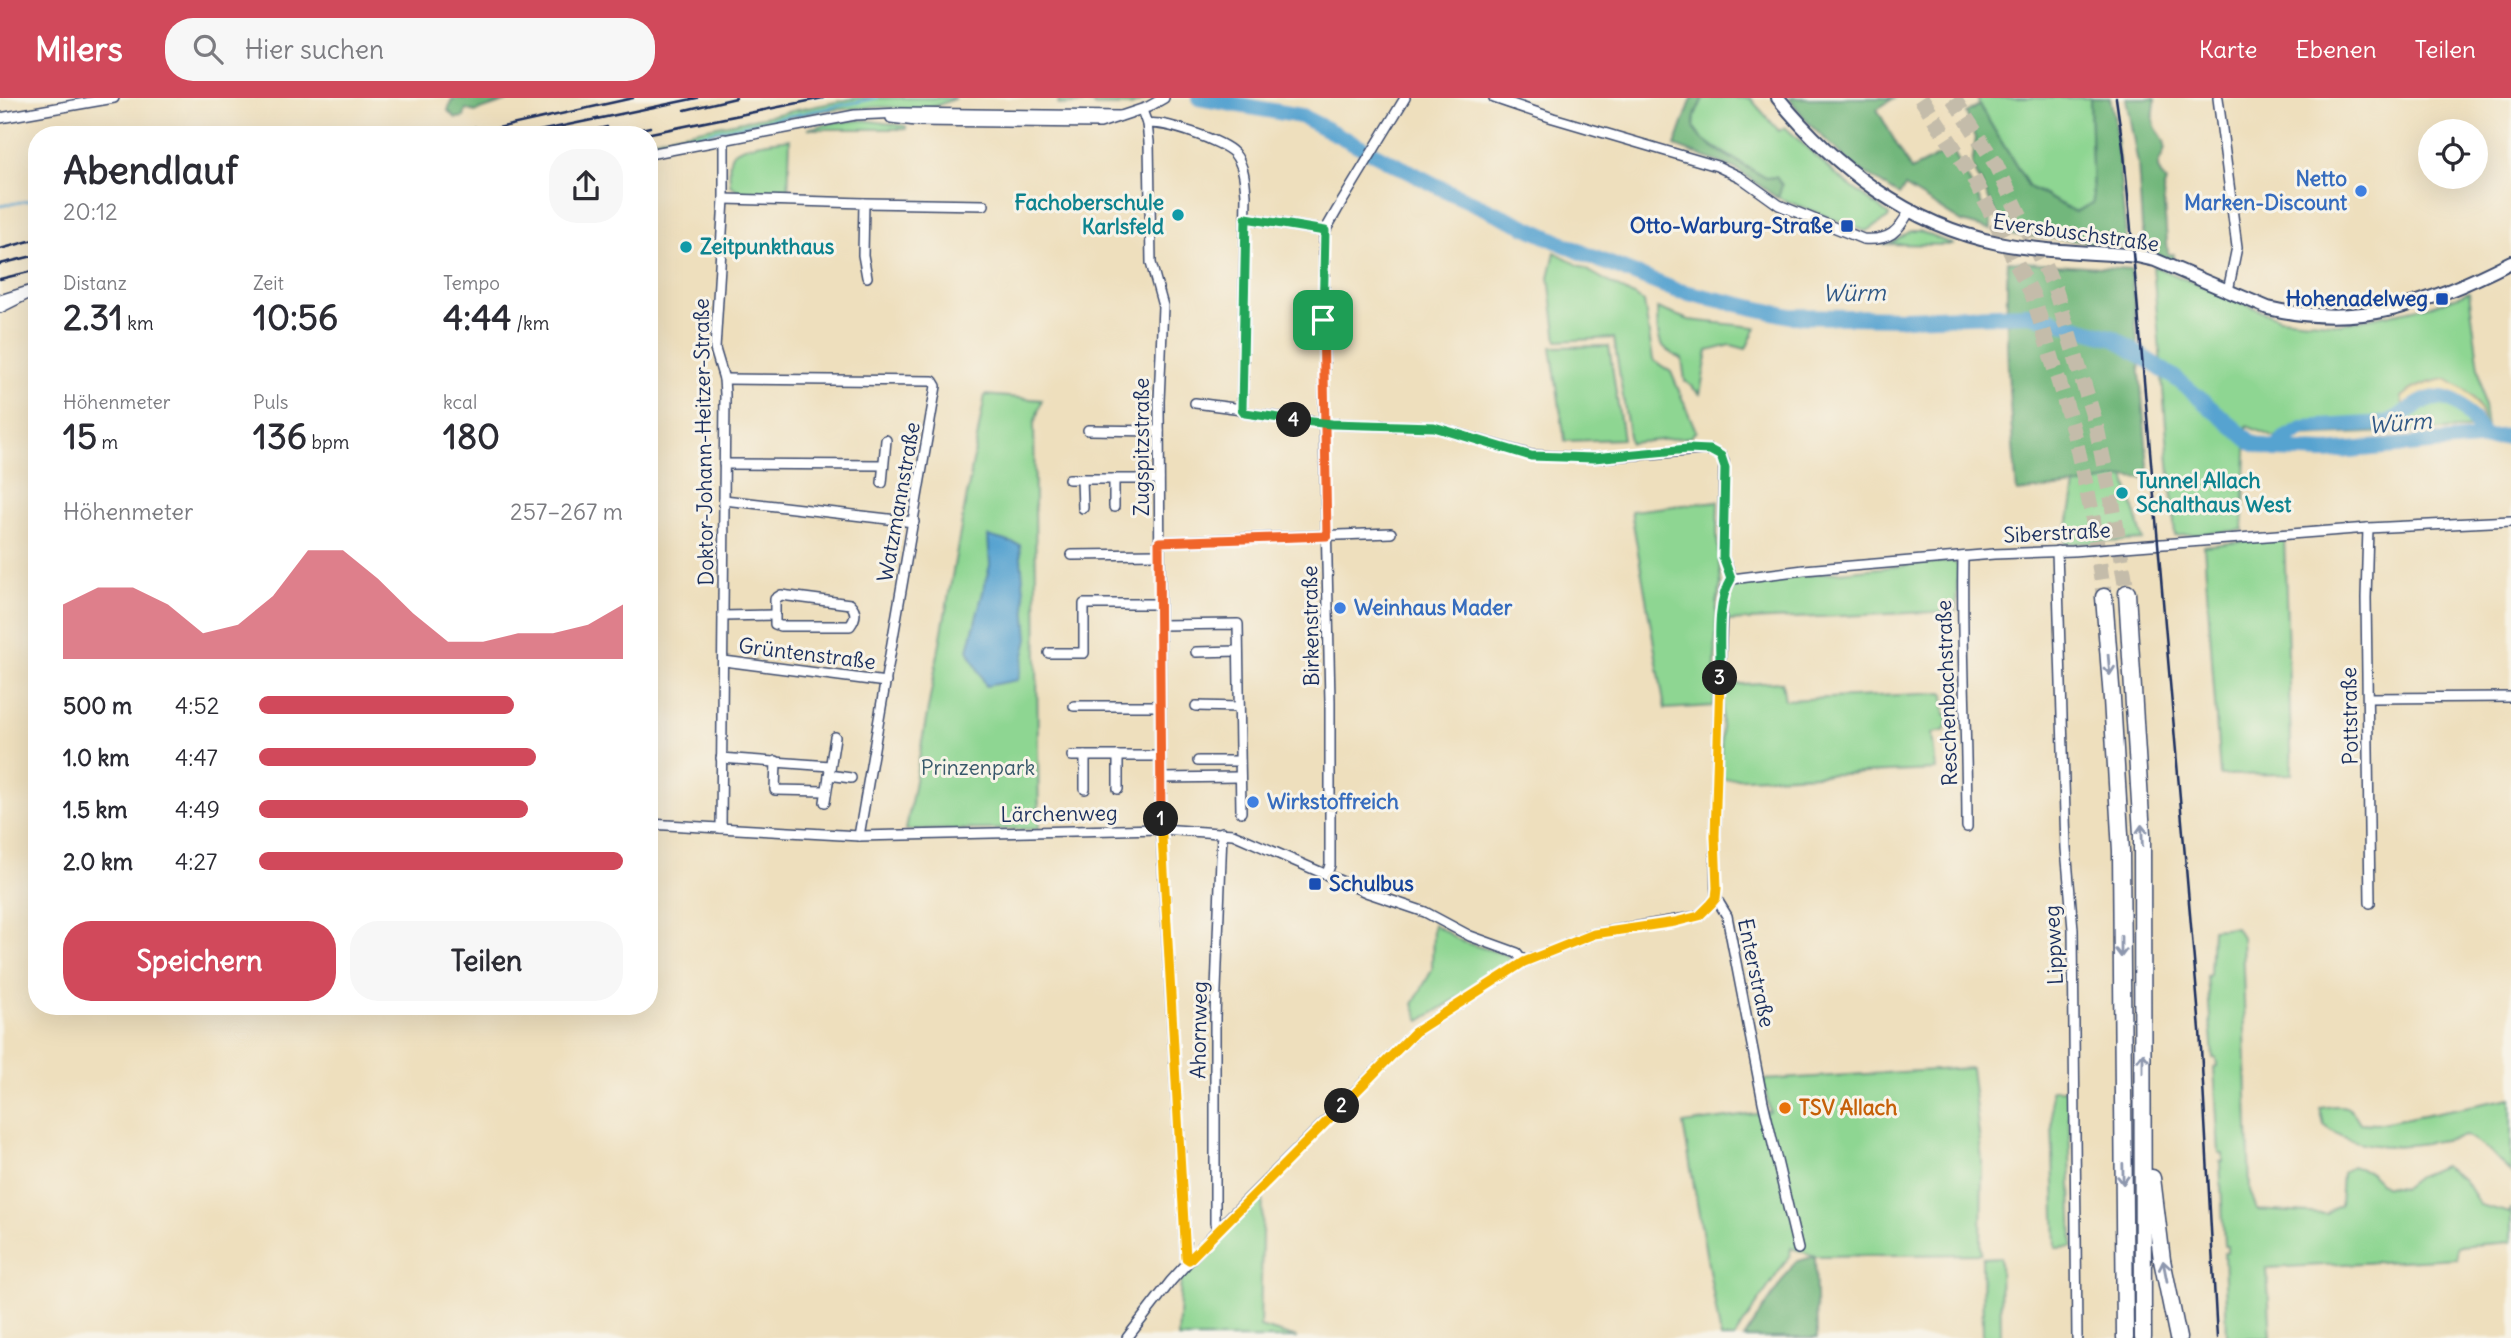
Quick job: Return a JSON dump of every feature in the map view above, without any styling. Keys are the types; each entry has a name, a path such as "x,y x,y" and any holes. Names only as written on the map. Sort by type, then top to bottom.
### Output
{"highway":[{"path":"2127,593 2142,834 2143,1338"},
{"path":"2104,597 2120,851 2125,1338"},
{"path":"2144,1131 2151,1163 2153,1200 2162,1260 2178,1338"}],"main road":[{"path":"1778,98 1796,120 1847,169 1910,210"},
{"name":"Eversbuschstraße","path":"1910,210 1956,232 2000,244 2137,256 2155,260 2283,312 2346,317 2386,312 2447,292 2511,262"}],"street":[{"path":"0,118 114,98"},
{"path":"658,152 820,120 873,115 916,121 1095,123 1142,110 1163,98"},
{"name":"Birkenstraße","path":"1327,874 1330,865 1324,423 1325,231 1405,98"},
{"path":"1494,98 1717,166 1740,177 1779,205 1863,239 1875,240 1896,232 1910,210"},
{"path":"2218,98 2237,247 2228,291"},
{"name":"Zugspitzstraße","path":"1142,110 1149,142 1151,262 1163,306 1158,431 1161,829 1185,1245 1186,1258 1189,1260"},
{"path":"1147,124 1160,124 1222,144 1234,153 1241,164 1245,179 1246,218 1242,409"},
{"name":"Doktor-Johann-Heitzer-Straße","path":"721,828 724,379 715,349 724,199 724,139"},
{"path":"724,199 984,205"},
{"path":"864,202 863,255 867,277"},
{"path":"1246,218 1325,231"},
{"path":"0,300 28,291"},
{"path":"0,308 28,294"},
{"name":"Watzmannstraße","path":"724,379 933,381 936,386 859,836"},
{"path":"1195,403 1242,409 1245,413 1324,423"},
{"name":"Enterstraße","path":"1324,423 1434,427 1515,452 1545,457 1594,458 1688,449 1710,450 1721,456 1725,468 1723,557 1731,579 1725,589 1722,606 1715,836 1716,898 1727,916 1763,1102 1798,1249"},
{"path":"1088,430 1158,431"},
{"path":"882,483 886,440"},
{"path":"724,464 883,465"},
{"path":"1082,479 1083,508"},
{"path":"1114,479 1114,507"},
{"path":"1069,480 1159,479"},
{"path":"724,500 914,523"},
{"name":"Siberstraße","path":"1731,579 1963,557 2368,528 2511,521"},
{"name":"Pottstraße","path":"2368,528 2366,598 2370,903"},
{"path":"1159,542 1391,533"},
{"name":"Lippweg","path":"2057,551 2066,848 2073,929 2077,1338"},
{"path":"1072,555 1159,554"},
{"name":"Reschenbachstraße","path":"1963,557 1961,606 1966,712 1966,827"},
{"path":"781,595 850,604 855,613 850,626 780,626 775,624 774,615 775,599 781,595"},
{"path":"1049,653 1084,653 1084,604 1160,604"},
{"path":"723,616 774,615"},
{"path":"1160,625 1238,624 1241,812"},
{"path":"1196,652 1238,651"},
{"name":"Grüntenstraße","path":"724,661 886,682"},
{"path":"2368,698 2511,697"},
{"path":"1074,706 1160,706"},
{"path":"1196,706 1239,707"},
{"path":"825,802 835,737"},
{"path":"1072,756 1160,756"},
{"path":"1085,756 1085,789"},
{"path":"1118,756 1118,789"},
{"path":"721,758 776,761 830,770 851,778"},
{"path":"776,761 775,789 826,791"},
{"path":"1198,761 1240,761"},
{"path":"1161,778 1240,777"},
{"name":"Lärchenweg","path":"658,824 859,836 1161,829 1222,832 1233,834 1366,892 1425,912 1470,936 1517,953 1524,962"},
{"name":"Ahornweg","path":"1219,1228 1215,1223 1215,1017 1222,832"},
{"path":"1127,1338 1189,1260 1219,1228 1415,1032 1524,962 1594,934 1699,916 1716,898"}],"green space":[{"path":"516,98 475,112 466,109 464,117 456,118 448,111 452,99"},
{"path":"856,98 956,98 936,106 916,109 883,107 827,110 698,135 696,138 658,146 658,138"},
{"path":"1059,98 1149,98 1131,106 1094,106 1094,103 1058,105"},
{"path":"1692,98 1703,98 1694,122 1699,136 1766,178 1776,177 1782,185 1779,195 1776,197 1736,169 1675,146"},
{"path":"1703,98 1750,98 1779,131 1785,127 1836,175 1889,215 1888,218 1867,231 1776,197 1779,195 1776,177 1766,178 1703,140 1694,129 1695,116"},
{"path":"1789,98 1894,98 1877,109 1911,170 1952,149 1991,222 1991,230 1962,222 1905,187 1899,195 1853,165 1811,126"},
{"path":"1978,98 2090,98 2093,203 2075,212 2029,187 1979,105"},
{"path":"2090,98 2110,98 2127,246 2006,234 1972,165 1976,138 1966,113 1979,105 2029,187 2075,212 2093,203"},
{"path":"2126,98 2155,98 2154,123 2165,146 2158,166 2166,182 2163,192 2168,254 2174,254 2173,261 2147,250 2142,227 2138,164"},
{"path":"864,120 906,126 906,129 807,129 836,122"},
{"path":"790,139 788,197 750,195 730,185 730,163 734,152 758,144"},
{"path":"1911,231 1919,231 1954,245 1883,244 1893,242"},
{"path":"1555,252 1644,302 1653,360 1671,372 1696,431 1690,437 1630,443 1614,338 1557,341 1549,277"},
{"path":"2008,261 2131,269 2149,478 2125,477 2017,492 2007,348"},
{"path":"2153,266 2279,318 2341,324 2434,305 2469,292 2487,428 2273,437 2247,426 2243,530 2175,536"},
{"path":"1657,308 1689,320 1756,327 1746,349 1731,345 1708,351 1700,394 1685,381 1682,359 1666,349 1659,339"},
{"path":"1609,346 1623,439 1565,441 1551,347"},
{"name":"Prinzenpark","path":"985,395 1042,400 1034,424 1039,829 906,830"},
{"path":"2125,477 2143,540 2065,544 2075,486"},
{"path":"1718,501 1717,535 1721,584 1717,603 1714,706 1665,709 1631,511"},
{"path":"2284,537 2292,774 2220,775 2204,546"},
{"path":"1953,561 1958,566 1956,611 1725,621 1728,597 1734,588 1746,581"},
{"path":"1782,682 1785,700 1944,693 1945,715 1950,716 1944,731 1932,733 1936,770 1720,779 1723,685"},
{"path":"1433,924 1463,942 1507,955 1510,960 1508,967 1420,1021 1413,1004 1432,970"},
{"path":"2236,927 2242,937 2250,1190 2257,1210 2326,1214 2340,1205 2342,1173 2352,1166 2370,1172 2384,1186 2403,1188 2417,1177 2443,1166 2464,1180 2480,1205 2510,1213 2511,1208 2511,1242 2457,1246 2457,1258 2267,1268 2271,1338 2227,1336 2224,1253 2227,1252 2227,1245 2224,1245 2220,1162 2223,1161 2223,1154 2219,1154 2214,1067 2217,1066 2216,1058 2213,1058 2207,976 2210,975 2212,929"},
{"path":"1971,1068 1982,1160 1981,1254 1815,1256 1791,1248 1790,1255 1734,1338 1721,1338 1683,1124 1770,1112 1763,1080"},
{"path":"2051,1090 2068,1090 2073,1247 2056,1248"},
{"path":"2511,1098 2511,1173 2490,1151 2466,1136 2393,1146 2357,1142 2324,1125 2320,1108 2344,1106 2352,1111 2360,1123 2376,1124"},
{"path":"1263,1191 1260,1327 1297,1338 1178,1338 1181,1276 1217,1235"},
{"path":"1815,1256 1817,1338 1744,1338 1795,1262"},
{"path":"2000,1257 2001,1338 1983,1338 1982,1258"}],"sand":[{"path":"2446,379 2472,396 2479,407 2484,424 2475,423 2460,406 2446,399 2429,400 2409,410 2403,405 2401,397 2412,390"}],"water":[{"path":"988,536 1020,545 1028,639 1018,680 986,686 968,650 990,565"}],"waterway":[{"path":"688,137 877,98"},
{"name":"Würm","path":"1199,98 1301,116 1445,190 1592,257 1675,290 1790,316 1903,318 2030,314 2114,338 2178,380 2252,443 2276,450 2326,452 2511,436"},
{"path":"0,206 28,201"},
{"path":"2276,450 2284,439 2304,428 2386,423 2420,403 2436,398 2445,398 2461,407 2485,438"}],"tunnel":[{"path":"1921,98 1973,177 2033,296 2073,429 2092,513 2104,597"},
{"path":"1953,98 1995,163 2055,289 2096,425 2127,593"}],"railway":[{"path":"507,126 633,98"},
{"path":"563,126 697,98"},
{"path":"685,110 736,98"},
{"path":"658,132 823,98"},
{"path":"2116,98 2131,230 2200,1030 2217,1338"},
{"path":"0,249 28,241"},
{"path":"0,264 28,257"},
{"path":"0,279 28,272"}],"place":[{"name":"Netto Marken-Discount","path":"2361,191"},
{"name":"Fachoberschule Karlsfeld","path":"1178,215"},
{"name":"Otto-Warburg-Straße","path":"1847,226"},
{"name":"Zeitpunkthaus","path":"686,247"},
{"name":"Hohenadelweg","path":"2442,299"},
{"name":"Tunnel Allach Schalthaus West","path":"2122,493"},
{"name":"Weinhaus Mader","path":"1340,608"},
{"name":"Wirkstoffreich","path":"1253,802"},
{"name":"Schulbus","path":"1315,884"},
{"name":"TSV Allach","path":"1785,1108"}],"route":[{"path":"1323,320 1324,423 1327,536 1159,542 1161,829 1186,1258 1189,1260 1405,1041 1433,1019 1524,962 1594,934 1699,916 1716,898 1715,836 1722,606 1725,589 1731,579 1723,557 1725,468 1721,456 1710,450 1688,449 1594,458 1531,456 1455,431 1434,427 1332,424 1324,423 1286,419 1245,413 1242,409 1246,218 1325,231 1323,320"}]}
